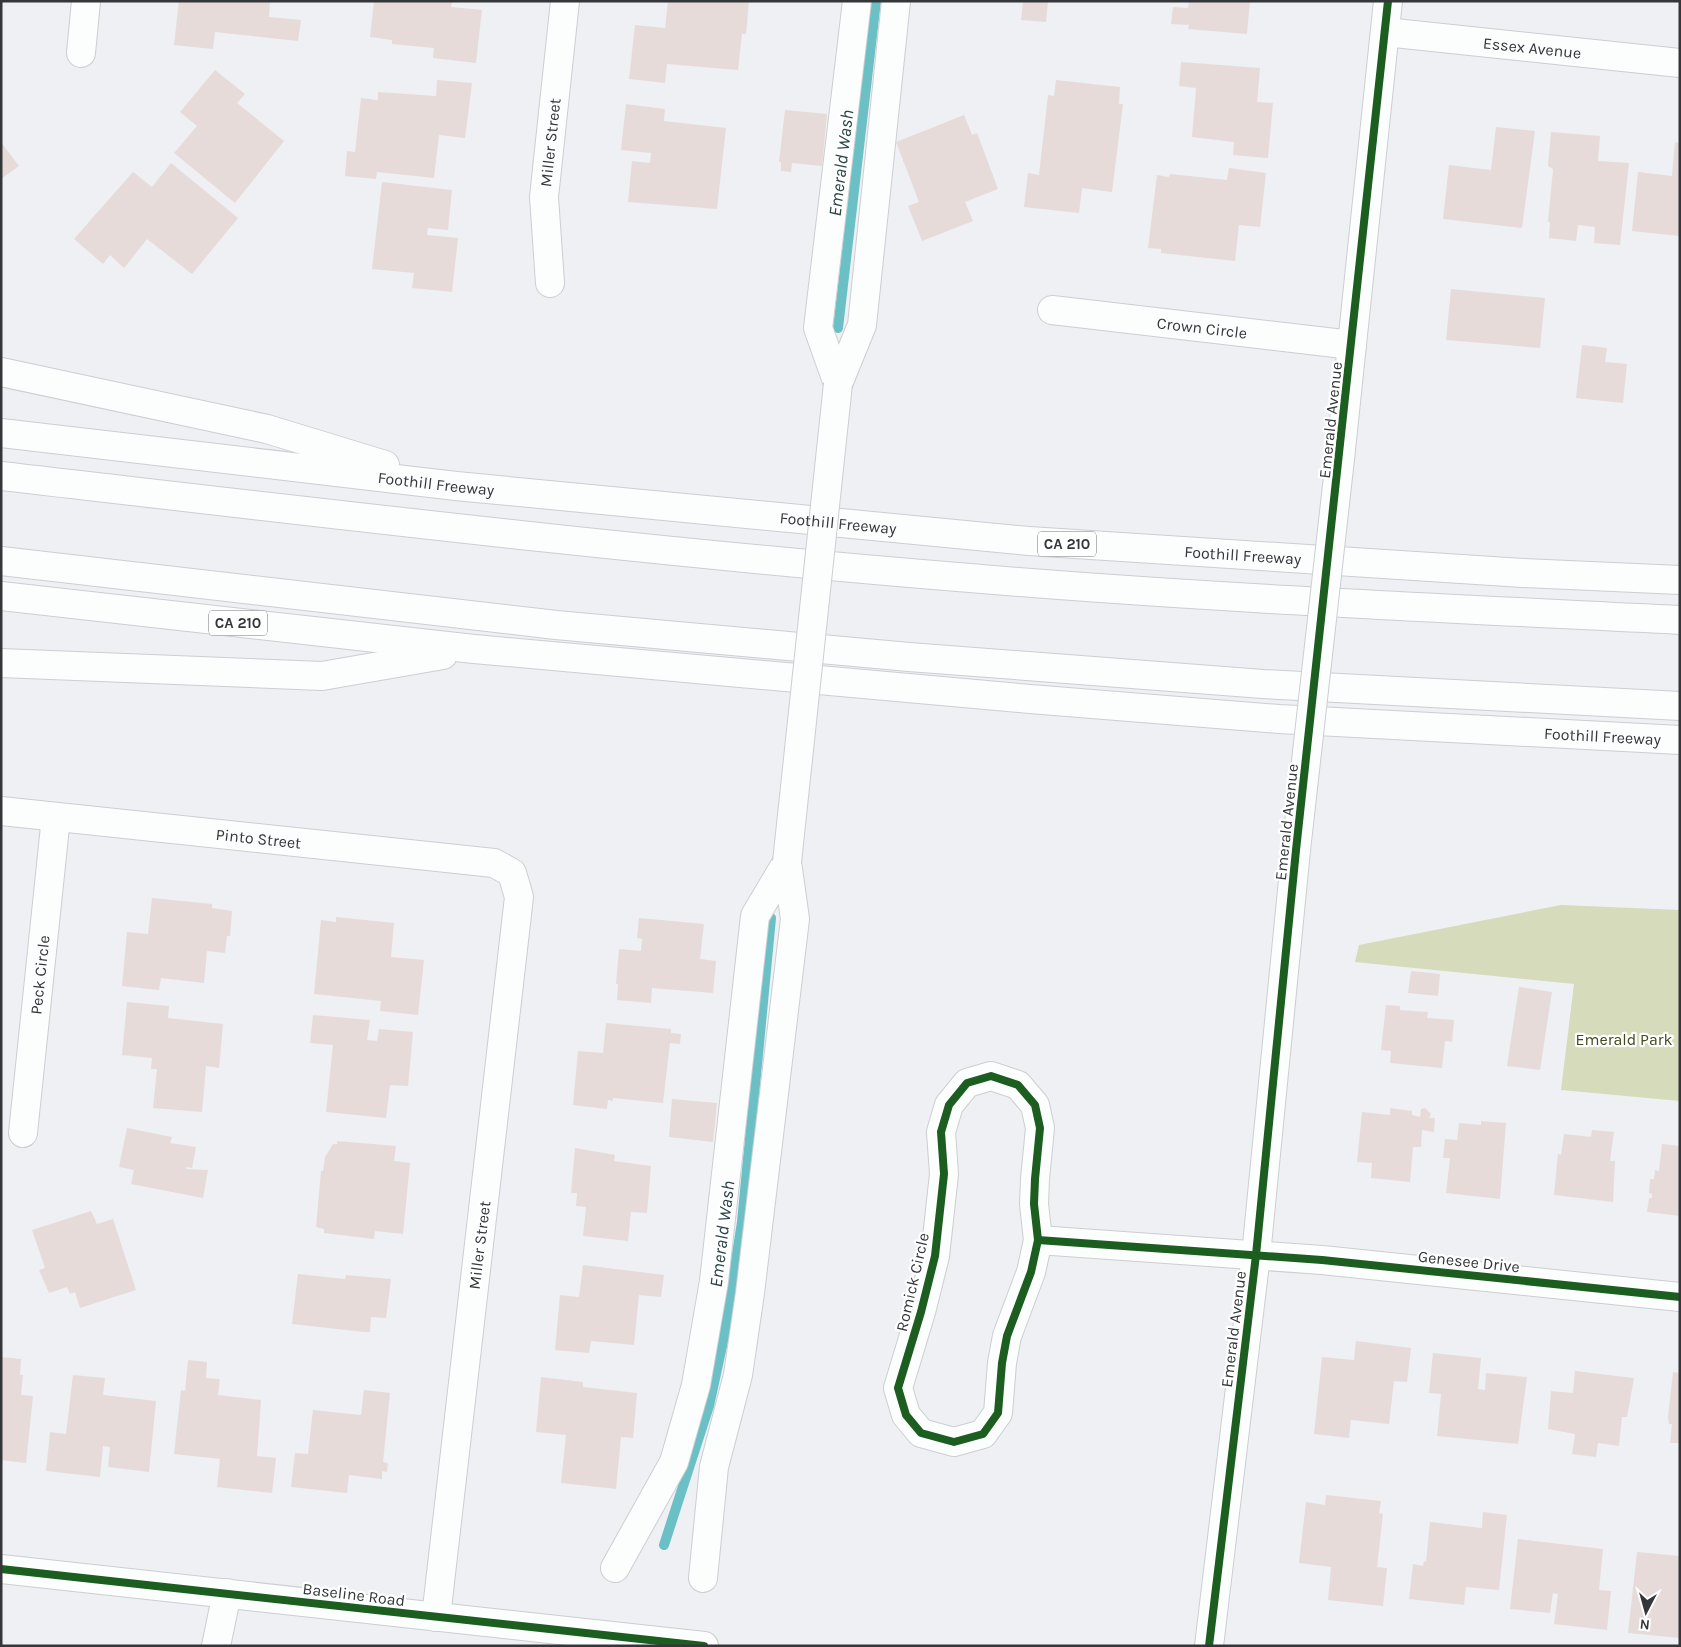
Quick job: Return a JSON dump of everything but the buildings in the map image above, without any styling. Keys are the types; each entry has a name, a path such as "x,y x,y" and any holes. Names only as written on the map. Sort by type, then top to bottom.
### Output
{"main road":[{"path":"81,52 86,1"},
{"name":"Miller Street","path":"550,283 544,197 565,1"},
{"path":"838,384 818,328 857,1"},
{"path":"703,1578 714,1467 738,1375 750,1293 796,919 787,862 838,384 862,325 896,1"},
{"name":"Emerald Avenue","path":"1209,1646 1256,1255 1296,850 1340,459 1388,1"},
{"name":"Essex Avenue","path":"1385,32 1680,63"},
{"name":"Crown Circle","path":"1052,310 1352,345"},
{"path":"1,372 267,429 456,486"},
{"name":"Foothill Freeway","path":"1,433 456,486 1029,541 1523,573 1680,580"},
{"path":"1,476 752,559 971,578 1225,596 1680,620"},
{"path":"1,561 556,625 910,657 1263,684 1680,706"},
{"name":"Foothill Freeway","path":"1,596 474,649 1030,699 1279,719 1680,740"},
{"path":"1,663 322,676 474,649"},
{"name":"Pinto Street","path":"1,811 494,863 512,874"},
{"name":"Peck Circle","path":"23,1133 56,817"},
{"path":"615,1568 674,1462 696,1385 714,1281 755,916 787,862"},
{"name":"Miller Street","path":"436,1617 519,897 512,874"},
{"name":"Romick Circle","path":"991,1076 1018,1085 1035,1105 1040,1128 1034,1196 1038,1240 1031,1272 1007,1336 1002,1363 998,1413 983,1434 973,1437 954,1442 921,1434 906,1415 898,1388 921,1312 935,1256 944,1174 941,1132 949,1105 967,1083 991,1076"},
{"path":"1038,1240 1256,1255"},
{"name":"Genesee Drive","path":"1256,1255 1680,1297"},
{"name":"Baseline Road","path":"1,1569 436,1617 556,1638 704,1646"},
{"path":"216,1646 228,1593"}],"green space":[{"name":"Emerald Park","path":"1561,905 1680,910 1680,1101 1561,1090 1574,984 1355,962 1359,945"}],"waterway":[{"name":"Emerald Wash","path":"838,328 876,1"},
{"name":"Emerald Wash","path":"664,1545 709,1406 724,1337 742,1222 771,918"}],"cycle path":[{"path":"1209,1646 1256,1255 1296,850 1388,1"},
{"path":"1038,1240 1034,1204 1040,1128 1035,1105 1018,1085 991,1076 967,1083 949,1105 941,1132 944,1174 935,1256 921,1312 898,1388 906,1415 921,1433 954,1442 983,1434 998,1413 1002,1363 1007,1336 1031,1272 1038,1240 1322,1260 1680,1297"},
{"path":"1,1569 704,1646"}]}
